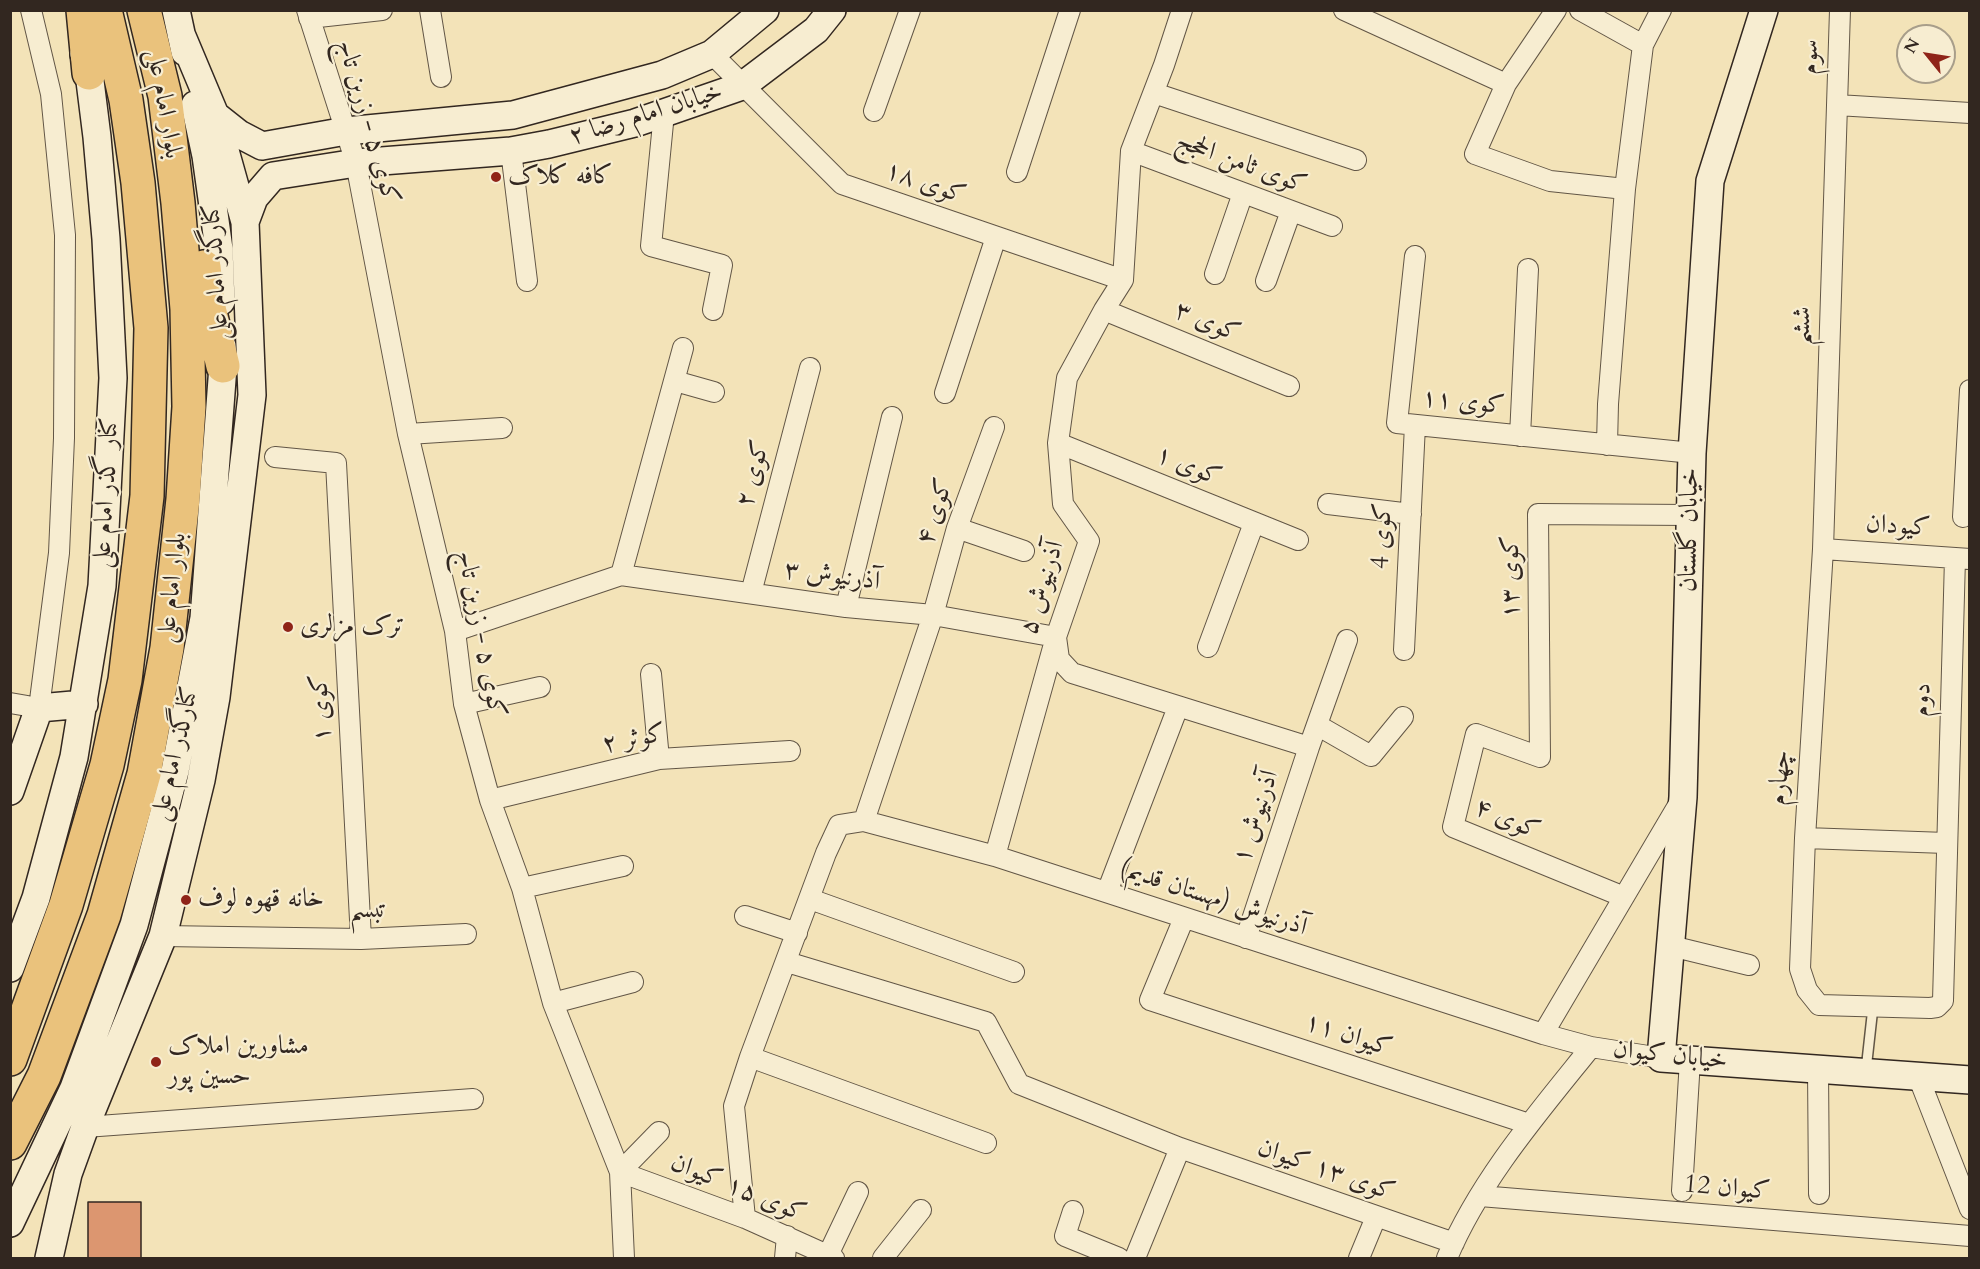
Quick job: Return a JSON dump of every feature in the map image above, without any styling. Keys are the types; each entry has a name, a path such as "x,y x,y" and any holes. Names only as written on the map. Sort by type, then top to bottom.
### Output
{"highway":[{"path":"83,10 89,73"},
{"name":"بلوار امام علی","path":"10,1059 66,905 107,765 125,680 147,496 151,328 138,183 130,124 105,10"},
{"name":"بلوار امام علی","path":"10,1143 44,1076 104,915 144,774 167,648 183,499 189,407 186,297 178,203 165,96 144,10"},
{"path":"165,96 192,176 208,304 223,366"}],"street":[{"path":"10,791 39,708 59,553 64,438 65,235 51,94 31,10"},
{"name":"کنار گذر امام علی","path":"10,968 36,898 74,757 102,586 113,378 106,239 89,73 69,10"},
{"path":"308,14 382,10"},
{"path":"430,10 441,77"},
{"name":"خیابان امام رضا ۲","path":"215,115 239,134 262,146 346,131 513,115 662,75 712,54 765,10"},
{"name":"خیابان امام رضا ۲","path":"245,222 254,198 273,176 357,163 511,151 549,144 635,123 742,86 816,30 832,10"},
{"path":"874,111 910,10"},
{"path":"1123,280 1131,151 1154,93 1182,10"},
{"path":"1344,10 1506,84"},
{"path":"1556,10 1506,84 1475,154 1550,181 1625,189"},
{"path":"1580,10 1642,45"},
{"path":"1607,445 1608,404 1625,189 1642,45 1661,10"},
{"name":"خیابان گلستان","path":"1661,1058 1683,797 1692,453 1710,180 1764,10"},
{"name":"سوم","path":"1837,105 1839,10"},
{"path":"1017,172 1068,11"},
{"name":"کوی ۵ - زرین تاج","path":"308,14 357,163 408,434 455,631 464,704 490,800 522,888 553,1003 620,1172 624,1258"},
{"path":"49,1258 68,1174 163,936 192,818 216,697 252,395 245,222 215,115 179,22"},
{"name":"کنارگذر امام علی","path":"10,1223 74,1088 134,925 178,761 204,618 223,366 219,249 206,156 179,22"},
{"name":"کوی ۱۸","path":"712,54 842,184 1123,280"},
{"path":"1154,93 1356,160"},
{"path":"1837,105 1970,113"},
{"name":"ششم","path":"1823,549 1837,105"},
{"path":"664,113 651,246 722,265 713,310"},
{"path":"511,151 527,282"},
{"name":"کوی ثامن الحجج","path":"1131,151 1332,226"},
{"path":"1215,274 1243,193"},
{"path":"1266,281 1291,211"},
{"path":"945,393 996,237"},
{"name":"کوی ۱۱","path":"1415,255 1398,423 1692,453"},
{"path":"1520,436 1528,269"},
{"name":"آذرنیوش ۵","path":"995,856 1056,637 1089,542 1063,504 1058,443 1067,378 1123,280"},
{"name":"کوی ۳","path":"1104,310 1289,386"},
{"path":"621,575 683,348"},
{"name":"کوی ۲","path":"751,593 810,368"},
{"path":"675,381 714,392"},
{"path":"1963,517 1970,390"},
{"path":"846,607 892,417"},
{"name":"کوی 4","path":"1404,650 1415,425"},
{"name":"کوی ۴","path":"933,615 957,528 994,427"},
{"path":"408,434 501,428"},
{"name":"کوی ۱","path":"1058,443 1298,540"},
{"name":"کوی ۱","path":"275,457 336,463 361,939"},
{"path":"1328,504 1411,514"},
{"name":"کوی ۱۳","path":"1540,757 1538,514 1691,515"},
{"path":"1208,647 1254,523"},
{"path":"957,528 1024,551"},
{"name":"کیودان","path":"1823,549 1962,559"},
{"name":"چهارم","path":"1819,1005 1807,990 1800,969 1805,838 1823,549"},
{"name":"دوم","path":"1819,1005 1930,1008 1937,1007 1942,1001 1946,843 1962,559"},
{"name":"آذرنیوش ۳","path":"455,631 621,575 846,607 933,615 1056,637"},
{"path":"745,1218 734,1106 826,853 839,825 864,821 933,615"},
{"path":"1056,637 1059,659 1072,673 1309,747"},
{"name":"آذرنیوش ۱","path":"1246,938 1347,640"},
{"path":"651,674 659,759"},
{"path":"464,704 540,687"},
{"path":"192,818 178,761 216,697"},
{"path":"10,703 39,708 84,704"},
{"path":"1107,892 1179,707"},
{"path":"1317,725 1371,756 1403,717"},
{"name":"کوی ۴","path":"1540,757 1476,734 1453,827 1624,897"},
{"name":"کوثر ۲","path":"490,800 659,759 790,751"},
{"path":"1543,1034 1683,797"},
{"name":"آذرنیوش (مهستان قدیم)","path":"864,821 995,856 1543,1034 1591,1047"},
{"path":"1805,838 1946,843"},
{"path":"522,888 623,866"},
{"path":"810,899 1014,972"},
{"path":"745,916 797,933"},
{"name":"کیوان ۱۱","path":"1184,918 1150,1000 1529,1124"},
{"name":"تبسم","path":"163,936 361,939 466,934"},
{"path":"1671,946 1749,965"},
{"name":"کوی ۱۳ کیوان","path":"786,962 986,1022 1019,1084 1180,1148 1376,1217 1450,1251"},
{"path":"553,1003 633,982"},
{"name":"خیابان کیوان","path":"1450,1251 1480,1196 1529,1124 1591,1047 1661,1058 1918,1076 1968,1074"},
{"path":"750,1057 986,1143"},
{"path":"1682,1191 1690,1060"},
{"path":"1818,1069 1819,1194"},
{"path":"1918,1076 1970,1209"},
{"path":"85,1127 474,1100"},
{"path":"620,1172 659,1132"},
{"path":"1135,1258 1180,1148"},
{"name":"کوی ۱۵ کیوان","path":"620,1172 745,1218 831,1257"},
{"path":"831,1257 858,1192"},
{"name":"کیوان 12","path":"1480,1196 1970,1236"},
{"path":"883,1258 921,1210"},
{"path":"1073,1210 1065,1236 1119,1258"},
{"path":"1359,1258 1376,1217"},
{"path":"785,1258 787,1236"}],"lane":[{"path":"1866,1072 1873,1007"}],"building":[{"path":"88,1202 141,1202 141,1258 88,1258"}],"place":[{"name":"کافه کلاک","path":"496,177"},
{"name":"ترک مزلری","path":"288,627"},
{"name":"خانه قهوه لوف","path":"186,900"},
{"name":"مشاورین املاک حسین پور","path":"156,1062"}]}
